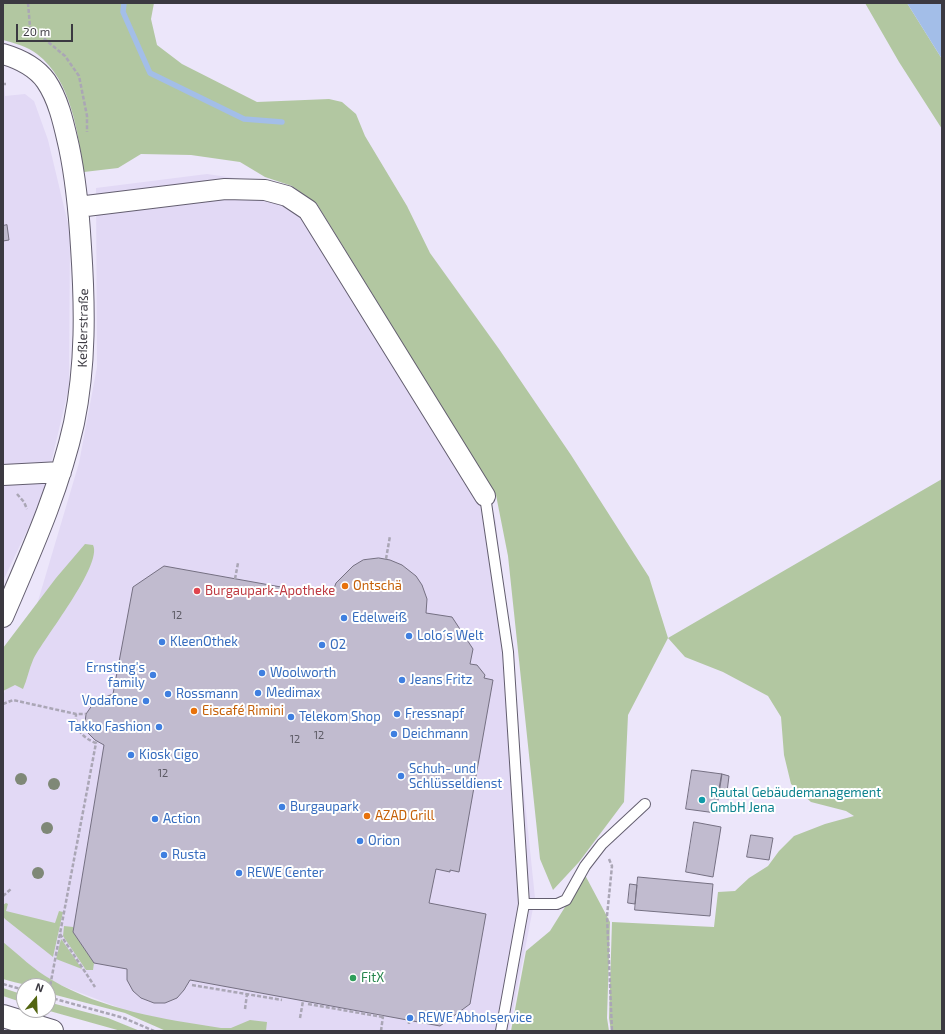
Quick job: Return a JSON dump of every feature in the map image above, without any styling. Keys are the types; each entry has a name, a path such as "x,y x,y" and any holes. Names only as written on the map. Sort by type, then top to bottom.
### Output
{"main road":[{"path":"3,1016 52,1031"}],"street":[{"name":"Keßlerstraße","path":"3,54 24,62 35,69 45,81 53,93 65,130 73,168 78,207 84,312 82,376 74,422 61,472 44,518 3,617"},
{"path":"78,207 225,190 265,190 287,196 308,210 485,496"},
{"path":"3,475 61,472"}],"lane":[{"path":"485,496 508,652 524,904 501,1031"},
{"path":"524,904 557,904 566,900 585,866 602,844 645,804"}],"path":[{"path":"14,491 24,502 27,511"},
{"path":"386,559 390,536"},
{"path":"235,579 238,563"},
{"path":"3,704 13,700 76,714 86,714"},
{"path":"52,978 96,743 87,740 80,733 76,725 76,714"},
{"path":"602,844 612,866 607,916 612,1031"},
{"path":"3,896 11,889"},
{"path":"60,934 95,987"},
{"path":"3,984 16,988"},
{"path":"192,984 282,1000"},
{"path":"245,1009 247,994"},
{"path":"56,999 124,1018 154,1031"},
{"path":"300,1018 303,1001"},
{"path":"308,1004 383,1016 381,1031"}],"shaded area":[{"path":"3,68 5,96 25,94 34,101 48,140 70,232 69,387 43,497 3,581"},
{"path":"207,174 254,181 297,194 486,485 496,522 535,898 509,1031 214,1031 151,1020 56,983 56,978 42,978 3,963 3,696 33,618 79,463 97,367 96,188"}],"green space":[{"path":"3,3 154,3 151,19 157,45 182,64 257,102 329,99 342,102 356,114 365,136 407,206 430,253 499,349 571,455 649,577 668,638 628,715 624,802 579,862 553,890 540,859 508,556 496,495 317,204 292,186 265,177 240,162 191,155 141,154 118,168 84,172 79,140 71,108 58,78 49,65 30,49 3,40"},
{"path":"865,3 907,3 942,59 942,129 899,62"},
{"path":"942,479 942,1031 611,1031 609,1018 612,922 714,927 718,892 735,891 749,878 768,866 779,851 794,836 825,824 854,816 846,811 811,802 791,784 784,755 781,717 768,696 723,672 685,657 668,638"},
{"path":"85,544 93,545 94,555 89,568 81,585 33,660 23,689 15,685 3,691 3,648 56,578"},
{"path":"585,875 610,922 607,1018 609,1031 511,1031 526,951 550,931"},
{"path":"6,903 8,904 6,911 55,923 59,911 63,912 53,957 5,919 3,916 3,905"},
{"path":"64,926 73,927 73,932 94,963 93,970 86,970 63,936"},
{"path":"61,939 62,940 82,969 56,959"},
{"path":"3,942 48,978 16,978 16,982 3,979"},
{"path":"56,982 92,999 155,1017 221,1028 231,1028 250,1020 267,1022 266,1031 166,1031 125,1013 56,995"},
{"path":"3,988 16,992 16,1000 3,996"},
{"path":"56,1004 108,1018 140,1031 121,1031 56,1013"}],"water":[{"path":"907,3 942,3 942,59"}],"building":[{"path":"7,225 9,240 3,241 3,226"},
{"name":"Burgaupark","path":"379,558 390,560 402,565 416,576 422,585 427,599 426,613 452,617 473,649 470,664 477,665 485,675 484,678 493,680 459,872 436,869 429,903 486,914 470,1004 440,1026 190,980 177,998 165,1003 154,1003 141,998 133,991 127,980 127,969 94,963 73,932 104,745 95,740 88,733 85,723 86,714 95,701 113,694 133,587 164,566 331,596 336,583 353,566 363,560"},
{"name":"Rautal Gebäudemanagement GmbH Jena","path":"692,770 722,774 716,813 686,809"},
{"path":"722,774 729,776 727,792 719,791"},
{"path":"694,822 721,827 713,877 686,872"},
{"path":"751,835 773,838 769,860 747,857"},
{"path":"638,877 713,884 710,916 635,910"},
{"path":"630,884 637,885 635,904 628,903"}],"waterway":[{"path":"124,3 123,12 150,73 244,119 282,122"}],"place":[{"name":"Ontschä","path":"345,586"},
{"name":"Burgaupark-Apotheke","path":"197,591"},
{"name":"Edelweiß","path":"344,618"},
{"name":"Lolo´s Welt","path":"409,636"},
{"name":"KleenOthek","path":"162,642"},
{"name":"O2","path":"322,645"},
{"name":"Woolworth","path":"262,673"},
{"name":"Ernsting's family","path":"153,675"},
{"name":"Jeans Fritz","path":"402,680"},
{"name":"Medimax","path":"258,693"},
{"name":"Rossmann","path":"168,694"},
{"name":"Vodafone","path":"146,701"},
{"name":"Eiscafé Rimini","path":"194,711"},
{"name":"Fressnapf","path":"397,714"},
{"name":"Telekom Shop","path":"291,717"},
{"name":"Takko Fashion","path":"159,727"},
{"name":"Deichmann","path":"394,734"},
{"name":"Kiosk Cigo","path":"131,755"},
{"name":"Schuh- und Schlüsseldienst","path":"401,776"},
{"name":"Rautal Gebäudemanagement GmbH Jena","path":"702,800"},
{"name":"Burgaupark","path":"282,807"},
{"name":"AZAD Grill","path":"367,816"},
{"name":"Action","path":"155,819"},
{"name":"Orion","path":"360,841"},
{"name":"Rusta","path":"164,855"},
{"name":"REWE Center","path":"239,873"},
{"name":"FitX","path":"353,978"},
{"name":"REWE Abholservice","path":"410,1018"}]}
